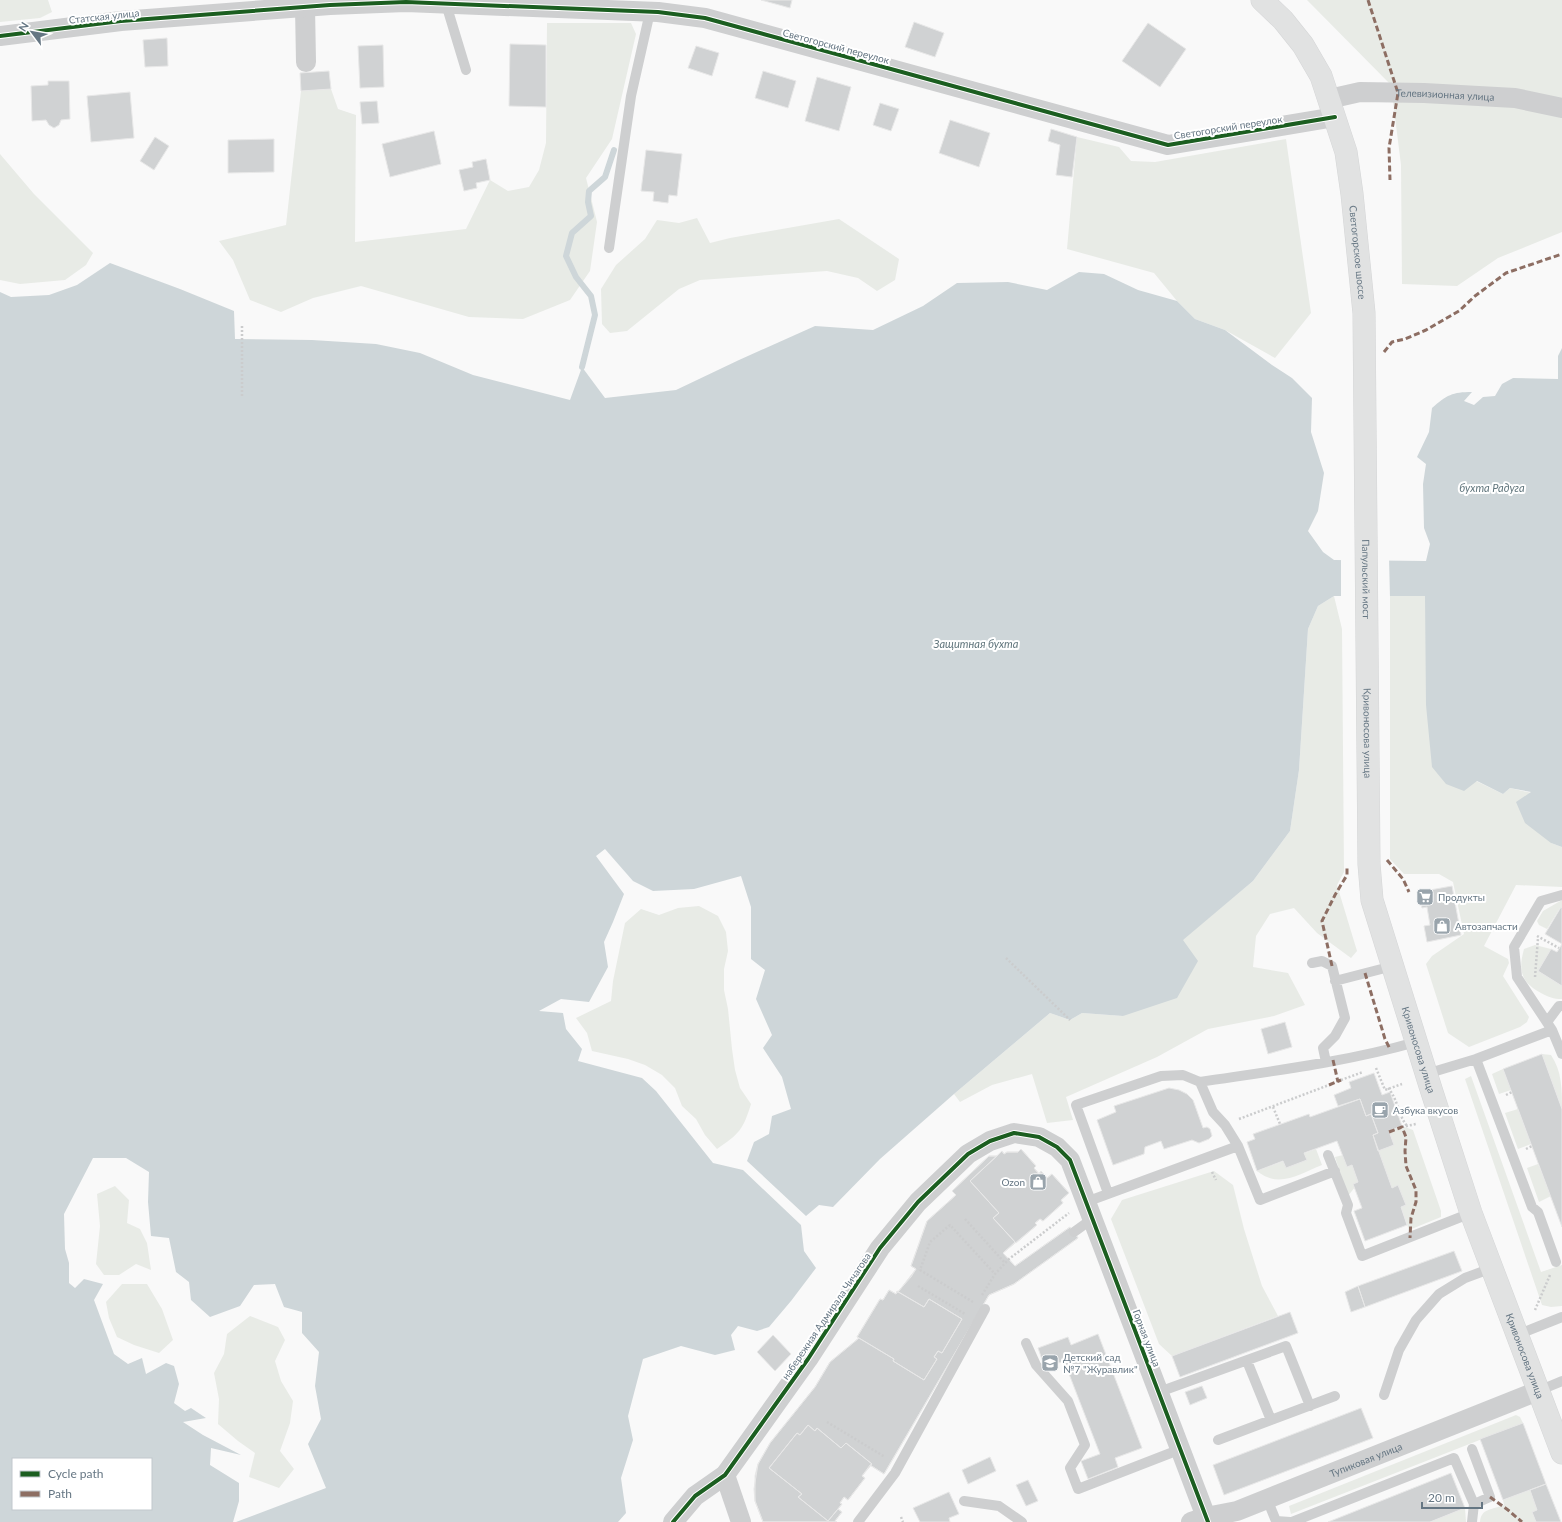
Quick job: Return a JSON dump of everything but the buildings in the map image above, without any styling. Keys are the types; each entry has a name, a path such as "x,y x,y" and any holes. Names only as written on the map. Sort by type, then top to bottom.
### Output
{"main road":[{"name":"Светогорское шоссе","path":"1262,0 1283,20 1303,45 1321,76 1346,152 1364,314 1366,530"},
{"name":"Папульский мост","path":"1366,530 1366,629"},
{"name":"Кривоносова улица","path":"1366,629 1369,864 1372,900 1471,1213 1562,1453"}],"street":[{"name":"Светогорский переулок","path":"329,2 406,1 446,4 656,8 705,18 1168,144 1332,108"},
{"name":"Статская улица","path":"0,36 121,21 305,7 329,2"},
{"path":"305,7 306,62"},
{"name":"Телевизионная улица","path":"1332,108 1360,92 1424,93 1515,98 1562,108"},
{"name":"набережная Адмирала Чичагова","path":"673,1522 695,1496 725,1475 808,1359 880,1248 918,1202 968,1154 990,1141 1014,1133 1039,1137 1057,1147 1070,1160"},
{"name":"Горная улица","path":"1070,1160 1159,1392 1180,1450 1202,1520"},
{"name":"Тупиковая улица","path":"1202,1520 1237,1511 1538,1391"},
{"path":"725,1475 741,1522"}],"lane":[{"path":"446,4 466,70"},
{"path":"609,248 631,96 656,8"},
{"path":"1562,895 1540,901 1514,947 1517,977 1550,1026 1562,1054"},
{"path":"1312,963 1322,961 1332,966 1345,1018 1335,1036 1323,1048 1326,1062"},
{"path":"1336,981 1393,966"},
{"path":"1426,1074 1476,1059 1550,1026 1559,1006 1562,1006"},
{"path":"1108,1193 1076,1106 1161,1076 1183,1075 1200,1082 1326,1062 1416,1042"},
{"path":"1476,1059 1532,1207 1538,1212 1556,1262"},
{"path":"1200,1082 1213,1112 1225,1125 1238,1146 1260,1200 1335,1171"},
{"path":"1074,1232 1089,1210 1108,1193 1238,1146"},
{"path":"1328,1155 1348,1205 1346,1213 1362,1256 1471,1213"},
{"path":"1384,1395 1399,1350 1416,1320 1439,1294 1465,1278 1492,1268"},
{"path":"858,1522 895,1474 981,1307"},
{"path":"1517,1335 1562,1317"},
{"path":"1026,1343 1036,1365 1068,1401 1085,1445 1070,1468 1078,1489 1180,1450"},
{"path":"1159,1392 1286,1346 1310,1406"},
{"path":"1247,1361 1271,1420"},
{"path":"1538,1391 1562,1381"},
{"path":"1218,1440 1335,1396"},
{"path":"1472,1449 1490,1497 1474,1504"},
{"path":"1267,1499 1276,1521 1291,1522 1454,1458 1474,1504 1472,1522"},
{"path":"964,1501 999,1506 1022,1522"}],"path":[{"path":"242,325 242,396"},
{"path":"1534,1001 1538,936"},
{"path":"1548,941 1559,948"},
{"path":"1006,958 1070,1020"},
{"path":"1342,1080 1376,1067 1385,1090 1402,1084"},
{"path":"1225,1125 1329,1085"},
{"path":"1388,1088 1393,1093 1403,1120 1407,1126"},
{"path":"1506,1094 1512,1092"},
{"path":"1273,1107 1280,1124"},
{"path":"1402,1127 1416,1124"},
{"path":"1526,1149 1532,1146"},
{"path":"1009,1259 1062,1218"},
{"path":"965,1219 1005,1263"},
{"path":"981,1307 920,1270 930,1242 950,1225 995,1274"},
{"path":"1535,1310 1549,1278"},
{"path":"918,1286 969,1316"},
{"path":"827,1422 885,1457"},
{"path":"900,1517 903,1522"}],"shaded area":[{"path":"0,0 48,0 52,12 40,18 0,22"},
{"path":"1307,0 1562,0 1562,232 1498,258 1457,286 1402,284 1401,165 1391,85"},
{"path":"547,23 631,23 636,34 612,139 586,178 597,222 590,271 570,300 523,319 469,317 361,286 313,298 281,312 250,300 233,260 219,241 286,225 301,91 331,89 338,109 356,115 355,242 466,229 490,180 508,191 529,187 539,170 546,143"},
{"path":"1077,137 1119,147 1131,161 1155,162 1286,139 1311,313 1275,358 1225,330 1195,319 1177,301 1154,273 1067,249"},
{"path":"0,154 34,194 93,253 86,265 65,280 20,284 0,280"},
{"path":"697,218 710,243 730,238 839,219 899,259 895,280 877,291 858,278 827,271 700,280 679,289 627,331 610,333 602,324 601,289 616,265 645,239 657,220 679,223"},
{"path":"1334,596 1342,629 1344,872 1337,885 1357,951 1351,958 1317,933 1294,908 1270,914 1256,936 1253,967 1288,973 1305,1005 1274,1016 1208,1029 1157,1057 1066,1097 1073,1120 1047,1123 1032,1074 992,1085 960,1102 954,1094 1050,1013 1070,1020 1082,1013 1123,1016 1182,940 1253,881 1290,831 1299,770 1308,629 1318,606"},
{"path":"1390,596 1426,596 1426,705 1476,781 1503,794 1510,788 1532,793 1551,843 1562,847 1562,887 1516,885 1484,946 1508,959 1509,963 1503,976 1529,1017 1527,1022 1520,1027 1469,1047 1448,1033 1426,964 1432,956 1464,934 1453,882 1439,874 1404,874 1390,859"},
{"path":"1562,900 1562,908 1560,908 1547,929 1539,925 1537,921 1543,911"},
{"path":"699,906 718,916 726,932 728,951 724,969 724,990 728,1009 735,1070 740,1088 751,1104 743,1126 735,1135 717,1149 705,1135 696,1119 682,1106 675,1088 662,1075 645,1065 628,1059 592,1051 587,1033 576,1018 611,1001 613,981 625,923 641,909 659,915 678,908"},
{"path":"1535,945 1551,949 1538,971 1562,986 1562,999 1551,998 1541,993 1529,985 1525,980 1521,970 1524,949"},
{"path":"1542,1054 1551,1055 1555,1061 1559,1074 1562,1109"},
{"path":"1503,1069 1511,1090 1499,1094 1492,1074"},
{"path":"1471,1076 1541,1272 1562,1265 1562,1306 1551,1307 1542,1305 1465,1079"},
{"path":"1518,1109 1531,1144 1518,1149 1505,1113"},
{"path":"1402,1126 1413,1130 1441,1211 1441,1217 1409,1230 1401,1207 1406,1205 1398,1186 1392,1188 1378,1151 1394,1145 1389,1131"},
{"path":"1316,1149 1322,1165 1297,1176 1273,1179 1257,1171"},
{"path":"1343,1155 1352,1165 1358,1182 1354,1184 1355,1187 1348,1196 1335,1157"},
{"path":"1538,1164 1551,1196 1539,1202 1527,1168"},
{"path":"1214,1171 1233,1185 1244,1229 1262,1286 1278,1316 1172,1356 1159,1344 1111,1219 1122,1200"},
{"path":"115,1186 129,1200 127,1223 140,1229 147,1243 151,1270 136,1264 119,1275 104,1275 96,1264 100,1226 97,1194"},
{"path":"122,1284 147,1284 162,1309 173,1340 159,1353 134,1345 117,1337 109,1318 106,1302"},
{"path":"250,1316 278,1327 285,1340 275,1361 281,1381 293,1401 290,1423 280,1451 294,1469 279,1488 249,1477 255,1453 218,1424 219,1399 214,1373 224,1354 227,1334"},
{"path":"1516,1415 1520,1417 1523,1423 1291,1514 1289,1506"},
{"path":"1530,1490 1537,1510 1532,1512 1536,1522 1480,1522 1482,1514 1488,1510 1504,1505 1503,1500"},
{"path":"1465,1508 1466,1522 1430,1522"}],"water":[{"name":"Защитная бухта","path":"110,263 234,311 235,339 312,340 376,344 420,353 473,375 570,400 582,367 605,398 676,390 815,326 873,330 923,306 957,283 1008,282 1047,290 1079,272 1104,274 1138,290 1177,301 1195,319 1225,330 1292,378 1312,398 1311,432 1324,473 1318,511 1308,531 1323,552 1334,560 1426,561 1430,544 1424,528 1423,484 1426,464 1417,457 1429,432 1432,408 1450,395 1465,392 1472,392 1464,401 1474,405 1483,397 1495,396 1502,384 1513,378 1558,379 1558,356 1562,348 1562,847 1551,843 1525,823 1516,802 1531,792 1510,788 1503,794 1477,781 1464,791 1446,784 1432,767 1426,705 1425,596 1334,596 1318,606 1308,629 1299,770 1290,831 1253,881 1183,940 1198,961 1177,998 1123,1016 1082,1013 1070,1020 1050,1013 880,1159 833,1207 819,1205 806,1216 747,1161 754,1142 769,1134 772,1116 791,1109 782,1077 763,1048 772,1035 756,999 765,970 751,959 751,907 741,876 694,889 653,891 633,881 605,849 596,856 624,894 604,942 608,967 589,1002 561,999 539,1011 563,1013 566,1029 582,1049 578,1061 642,1078 656,1091 713,1163 743,1170 801,1225 804,1251 816,1268 769,1327 757,1331 738,1326 731,1335 735,1350 715,1355 681,1346 643,1359 628,1416 633,1440 621,1478 626,1513 618,1522 236,1522 326,1488 308,1444 321,1419 315,1386 319,1352 302,1333 302,1312 284,1307 275,1284 254,1285 240,1306 210,1317 191,1300 189,1282 176,1272 169,1238 151,1236 148,1202 149,1172 126,1158 93,1158 64,1214 65,1249 69,1263 69,1283 75,1288 84,1279 103,1284 94,1300 114,1354 128,1364 142,1358 146,1374 166,1363 174,1366 179,1384 174,1403 185,1411 191,1408 206,1418 183,1422 203,1435 241,1455 211,1448 210,1465 239,1483 239,1501 233,1522 0,1522 0,292 11,297 49,295 77,285"}],"pier":[{"path":"1341,558 1389,558 1390,598 1341,598"}],"waterway":[{"path":"582,367 595,315 591,296 576,277 566,256 572,233 591,216 588,202 589,191 605,177 614,150"}],"marked path":[{"path":"1368,0 1398,93 1389,148 1390,180"},
{"path":"1384,352 1392,342 1405,339 1426,330 1459,311 1475,296 1506,273 1562,254"},
{"path":"1387,860 1403,879 1409,892"},
{"path":"1332,966 1322,921 1347,875 1347,866"},
{"path":"1365,973 1385,1039 1390,1049"},
{"path":"1333,1060 1338,1082"},
{"path":"1329,1085 1341,1080"},
{"path":"1389,1132 1402,1127 1406,1137 1406,1166 1416,1190 1416,1202 1411,1218 1410,1238"},
{"path":"1490,1497 1522,1522"}],"cycle path":[{"path":"0,36 121,21 330,5 406,2 658,12 705,18 1168,145 1335,117"},
{"path":"673,1522 695,1496 725,1475 808,1359 880,1248 918,1202 968,1154 990,1141 1014,1133 1039,1137 1057,1147 1070,1160 1208,1522"}],"place":[{"name":"Продукты","path":"1425,897"},
{"name":"Автозапчасти","path":"1442,926"},
{"name":"Азбука вкусов","path":"1380,1110"},
{"name":"Ozon","path":"1038,1182"},
{"name":"Детский сад №7 \"Журавлик\"","path":"1050,1363"}],"water label":[{"name":"бухта Радуга","path":"1492,488"}]}
